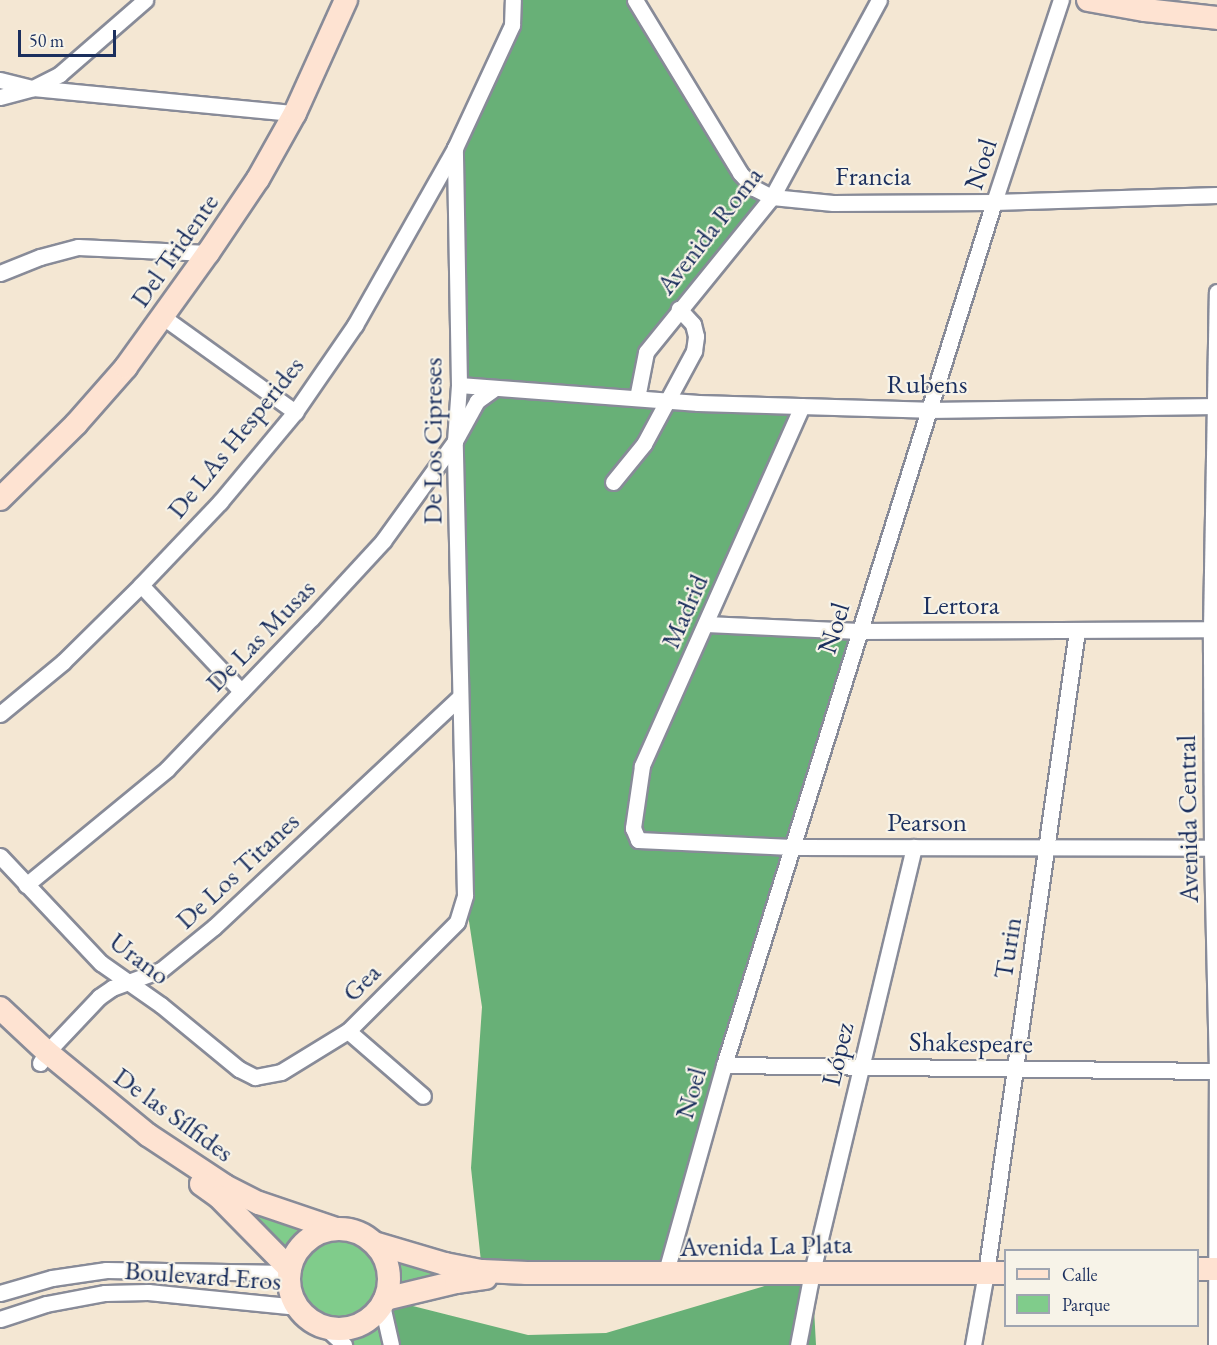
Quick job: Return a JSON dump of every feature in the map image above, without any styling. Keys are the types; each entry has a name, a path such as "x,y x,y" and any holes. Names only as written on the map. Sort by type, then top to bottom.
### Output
{"main road":[{"name":"Del Tridente","path":"0,499 75,424 126,367 208,253 258,179 295,113 346,0"},
{"path":"1088,0 1217,18"},
{"name":"De las Sílfides","path":"0,1008 44,1057 219,1197 290,1271"},
{"name":"De las Sílfides","path":"0,1025 148,1135 225,1186 259,1203 336,1229"},
{"path":"374,1243 383,1255 388,1269 389,1285 384,1302 372,1318 358,1326 342,1329 326,1328 305,1316 290,1291 290,1271 294,1258 306,1241 325,1231 350,1230 374,1243 445,1264 482,1270 527,1273"},
{"name":"Avenida La Plata","path":"527,1273 665,1275 812,1272 996,1273"},
{"path":"384,1302 456,1282 527,1273"}],"street":[{"path":"0,97 33,88 60,74 145,0"},
{"name":"De Los Cipreses","path":"465,895 455,441 459,385 455,148 512,25 513,0"},
{"name":"Francia","path":"635,0 740,173 754,188 772,197 833,203 994,202 1217,195"},
{"name":"Avenida Roma","path":"637,398 646,352 772,197 879,0"},
{"name":"Noel","path":"665,1275 724,1065 928,410 1061,0"},
{"path":"0,80 33,88 295,113"},
{"name":"De LAs Hesperides","path":"0,714 63,662 141,585 220,502 295,412 355,326 455,148"},
{"path":"0,273 40,257 78,248 208,253"},
{"name":"Avenida Central","path":"1216,1345 1210,1269 1217,1071 1214,629 1217,292"},
{"path":"614,482 644,444 694,351 696,336 693,324 679,309"},
{"path":"163,317 295,412"},
{"name":"Rubens","path":"459,385 667,400 928,410 1216,406"},
{"name":"De Las Musas","path":"26,885 167,769 383,541 455,441 477,401 495,388"},
{"name":"Madrid","path":"638,840 633,828 642,766 802,406"},
{"path":"141,585 241,691"},
{"name":"Lertora","path":"706,624 859,631 1214,629"},
{"name":"Turin","path":"974,1345 996,1273 1014,1068 1048,848 1077,630"},
{"name":"De Los Titanes","path":"44,1057 99,997 112,988 161,970 214,927 460,697"},
{"name":"Pearson","path":"638,840 792,847 1214,848"},
{"name":"López","path":"798,1345 812,1272 914,847"},
{"name":"Urano","path":"0,856 100,963 161,1005 239,1069 255,1077 266,1077"},
{"name":"Gea","path":"266,1077 281,1072 348,1031 457,922 465,895"},
{"path":"348,1031 423,1096"},
{"name":"Shakespeare","path":"724,1065 1217,1071"},
{"name":"Boulevard Eros","path":"0,1293 52,1278 106,1270 290,1271"},
{"name":"Boulevard Eros","path":"0,1319 46,1304 105,1293 148,1292 298,1307"},
{"path":"384,1302 391,1345"},
{"path":"326,1328 344,1345"}],"green space":[{"path":"513,0 635,0 740,173 772,197 708,289 646,352 637,397 802,406 706,624 859,631 665,1275 482,1271 471,1168 482,1007 465,895 455,148 489,78"},
{"path":"187,1173 315,1223 307,1241 334,1232 347,1233 374,1243 504,1276 385,1299 391,1345 344,1345 326,1328 306,1317 298,1307 291,1280 293,1267 290,1269"},
{"path":"812,1272 816,1345 397,1345 385,1299 528,1335 606,1333"}]}
